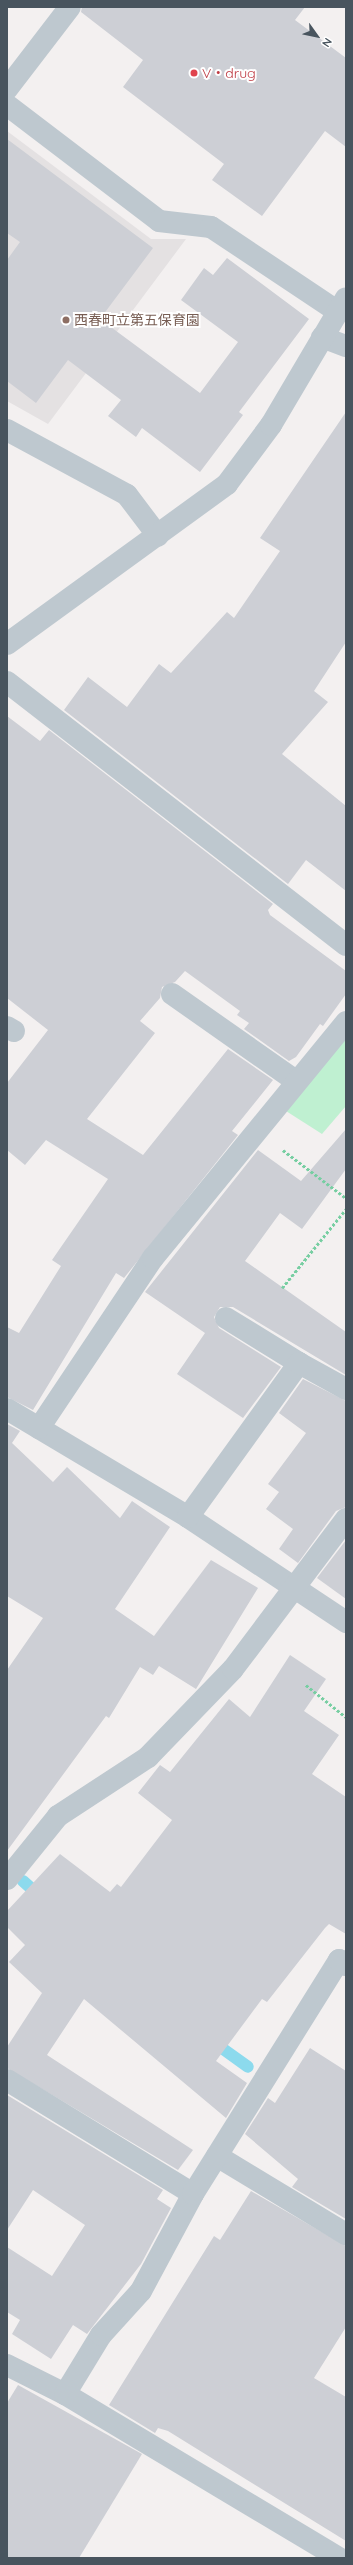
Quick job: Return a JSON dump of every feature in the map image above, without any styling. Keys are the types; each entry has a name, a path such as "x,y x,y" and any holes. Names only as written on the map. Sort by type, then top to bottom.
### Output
{"street":[{"path":"7,89 70,7"},
{"path":"7,105 160,220 210,227 341,304 271,425 227,484 158,536 7,644"},
{"path":"322,337 346,346"},
{"path":"7,430 127,495 158,536"},
{"path":"7,682 346,945"},
{"path":"172,994 296,1081"},
{"path":"39,1428 153,1258 296,1081 346,1022"},
{"path":"226,1318 299,1363 346,1389"},
{"path":"188,1517 299,1363"},
{"path":"7,1409 188,1517 294,1585 346,1622"},
{"path":"7,1879 58,1816 148,1757 233,1670 294,1585 346,1519"},
{"path":"66,2394 101,2335 141,2291 194,2194 339,1960 346,1965"},
{"path":"7,2080 194,2194"},
{"path":"217,2156 346,2234"},
{"path":"8,2369 66,2394 339,2558"}],"path":[{"path":"257,1129 346,1198"},
{"path":"282,1288 346,1209"},
{"path":"306,1685 346,1717"}],"shaded area":[{"name":"西春町立第五保育園","path":"7,131 151,239 186,239 48,424 7,401"}],"green space":[{"path":"346,1038 346,1106 322,1134 286,1111"}],"building":[{"path":"82,7 305,7 295,20 346,58 346,147 325,131 262,216 212,180 224,164 123,87 143,60 81,12"},
{"path":"7,139 153,248 100,319 200,393 238,342 181,300 204,268 213,275 227,258 309,319 239,412 243,415 200,472 142,428 136,437 108,416 121,400 68,360 36,403 7,381 7,260 20,242 7,233"},
{"path":"346,412 346,642 314,691 328,702 282,754 346,806 346,891 306,860 288,884 64,710 88,677 127,707 159,664 171,673 227,612 234,618 280,551 260,538"},
{"path":"7,716 40,741 49,730 273,904 268,910 270,915 346,971 346,994 323,1026 320,1024 296,1057 289,1061 244,1029 249,1023 237,1015 240,1011 185,971 175,982 162,987 160,998 140,1021 155,1033 87,1119 143,1155 228,1049 273,1080 232,1131 238,1135 124,1278 116,1273 33,1410 7,1397 7,1327 19,1333 61,1266 52,1260 108,1179 46,1140 25,1165 7,1150 7,1083 48,1030 7,998"},
{"path":"346,1129 346,1169 302,1229 280,1213 245,1261 346,1332 346,1375 233,1307 220,1307 214,1317 219,1328 281,1367 243,1418 177,1374 205,1333 145,1292 258,1150 301,1181"},
{"path":"303,1379 346,1401 346,1507 336,1511 298,1563 279,1549 293,1529 266,1509 279,1492 268,1484 306,1433 279,1413"},
{"path":"7,1424 20,1431 12,1443 53,1482 67,1467 120,1518 132,1501 170,1527 115,1609 154,1636 211,1560 258,1588 196,1689 159,1666 153,1675 140,1667 109,1718 106,1716 7,1851 7,1670 43,1618 7,1596"},
{"path":"346,1540 346,1599 317,1578"},
{"path":"290,1655 326,1679 304,1711 339,1735 312,1774 346,1797 346,1934 329,1924 267,2002 262,1999 216,2061 247,2083 226,2118 84,1999 47,2055 193,2150 178,2170 7,2068 7,2047 42,1993 9,1962 25,1945 7,1927 7,1911 60,1854 110,1892 117,1884 121,1887 172,1820 138,1793 160,1765 170,1772 229,1699 250,1717"},
{"path":"310,2048 346,2071 346,2219 292,2187 298,2179 245,2134 268,2098 275,2103"},
{"path":"7,2095 163,2190 157,2199 171,2208 141,2264 87,2334 73,2325 51,2359 12,2334 20,2320 7,2312 7,2247 52,2276 85,2225 33,2190 7,2230"},
{"path":"251,2191 346,2246 346,2327 314,2378 346,2397 346,2541 168,2431 158,2428 155,2433 109,2405 214,2236 220,2240"},
{"path":"18,2385 142,2454 79,2558 7,2558 7,2403"}],"waterway":[{"path":"23,1881 42,1898"},
{"path":"212,2041 248,2067"}],"place":[{"name":"V・drug","path":"194,73"},
{"name":"西春町立第五保育園","path":"66,320"}]}
